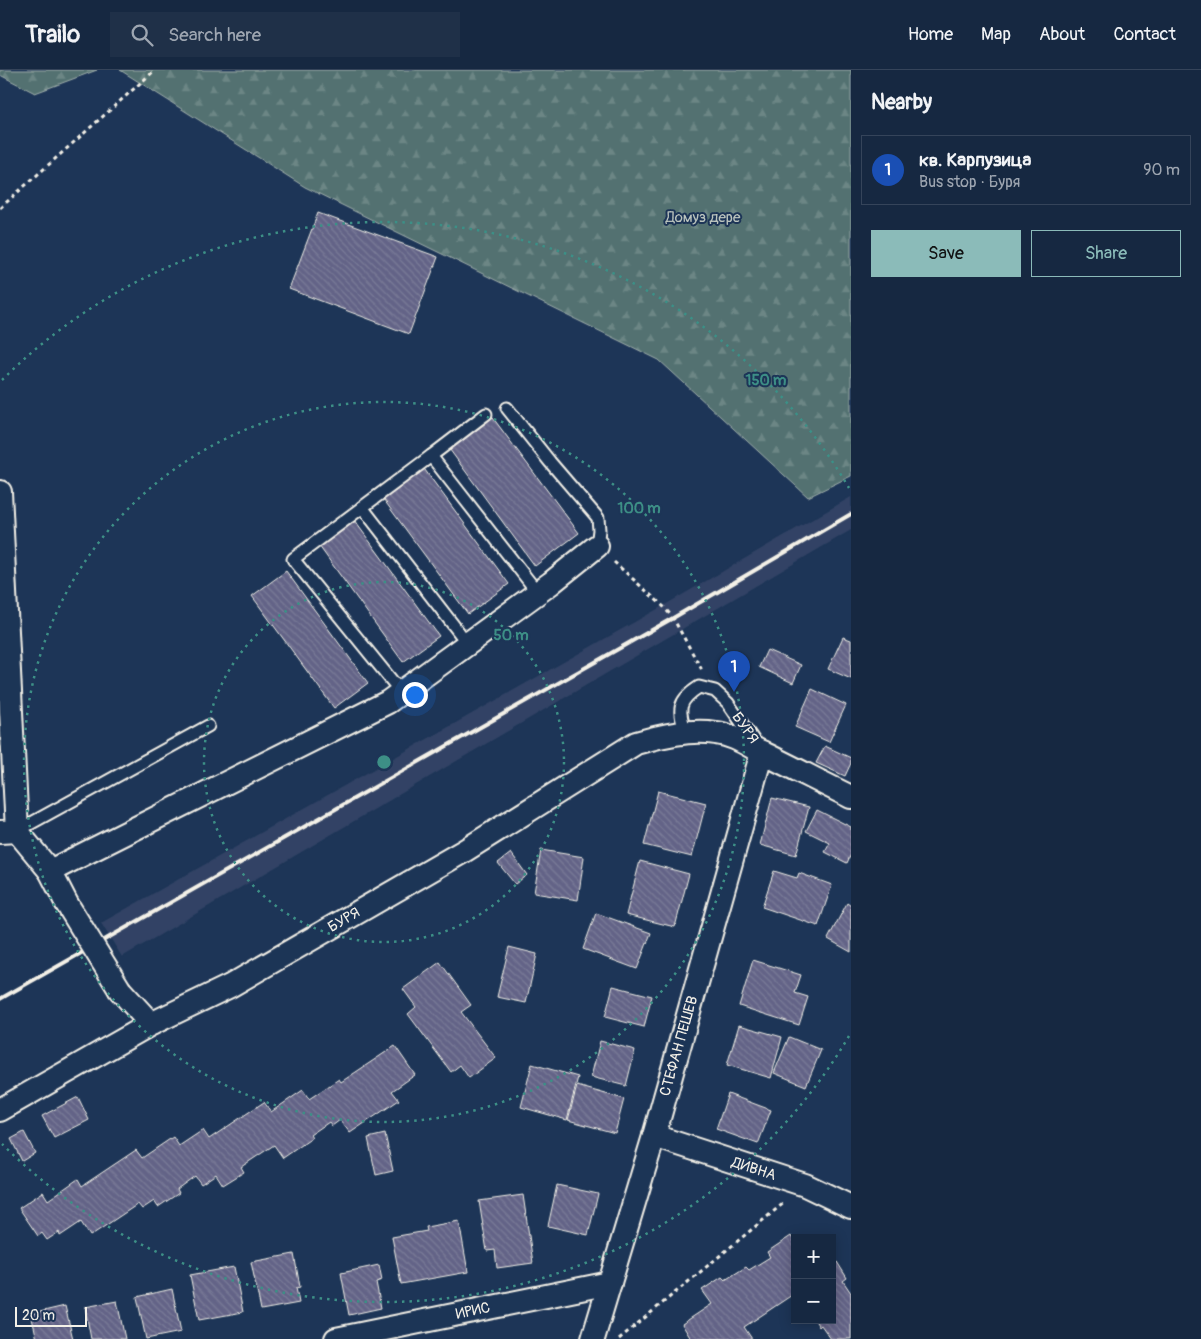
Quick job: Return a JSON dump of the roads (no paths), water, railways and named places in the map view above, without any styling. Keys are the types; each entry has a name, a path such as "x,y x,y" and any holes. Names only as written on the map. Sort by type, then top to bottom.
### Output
{"street":[{"path":"0,492 9,831 50,871 67,904 120,990 152,1024"},
{"path":"50,871 388,702 538,593 597,546"},
{"name":"БУРЯ","path":"0,1110 152,1024 230,986 464,851 636,743 661,736 716,732 738,739 851,797"},
{"name":"СТЕФАН ПЕШЕВ","path":"593,1339 654,1136 762,752"},
{"name":"ДИВНА","path":"654,1136 805,1185 851,1207"},
{"name":"ИРИС","path":"336,1339 610,1283"}],"lane":[{"path":"507,408 598,518 597,546"},
{"path":"400,692 293,559 486,414"},
{"path":"430,456 538,593"},
{"path":"362,507 468,644"},
{"name":"БУРЯ","path":"686,733 681,719 682,704 688,694 699,687 715,691 728,703 762,752"},
{"path":"9,831 208,726"}],"railway":[{"path":"0,999 673,618 851,514"}],"place":[{"name":"кв. Карпузица","path":"734,692"}],"park label":[{"name":"Домуз дере","path":"703,217"}]}
